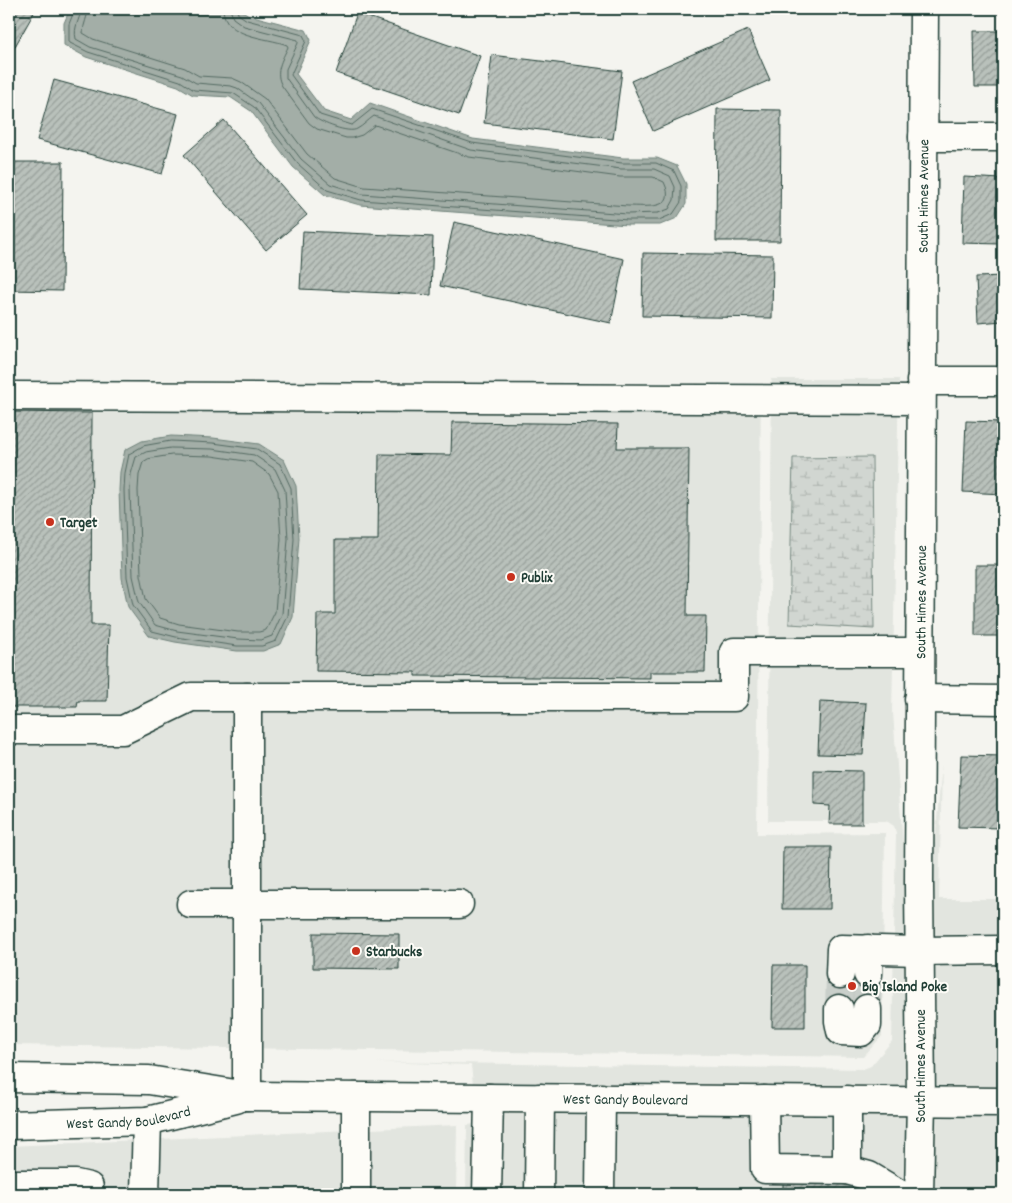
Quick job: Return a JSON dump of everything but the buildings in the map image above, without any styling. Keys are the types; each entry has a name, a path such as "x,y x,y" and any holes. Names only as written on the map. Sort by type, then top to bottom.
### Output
{"street":[{"name":"South Himes Avenue","path":"919,1194 921,1101 919,699 924,9"},
{"path":"923,137 1003,137"},
{"path":"9,396 921,390 1003,381"},
{"path":"9,730 123,730 190,697 734,697 734,652 920,652"},
{"path":"247,697 247,1096"},
{"path":"919,699 1003,700"},
{"path":"190,904 459,904"},
{"path":"840,974 841,949 868,962 919,951 1003,950"},
{"path":"839,1009 841,1031 861,1032 867,1025 867,1009"},
{"name":"West Gandy Boulevard","path":"9,1078 149,1080 247,1096 1003,1102"},
{"name":"West Gandy Boulevard","path":"9,1125 147,1121 247,1096"},
{"path":"356,1097 356,1194"},
{"path":"487,1194 489,1098"},
{"path":"539,1194 540,1098"},
{"path":"600,1194 601,1098"},
{"path":"764,1100 765,1169 847,1170 869,1176 899,1194"},
{"path":"847,1100 847,1170"},
{"path":"146,1194 147,1121"},
{"path":"9,1184 76,1184 89,1187 89,1194"}],"shaded area":[{"path":"771,379 899,379 892,713 906,884 909,1087 473,1084 471,1065 374,1062 863,1069 871,1066 892,1041 896,833 894,826 885,821 768,821"},
{"path":"9,384 761,384 757,834 885,833 882,1036 863,1057 9,1045"},
{"path":"942,765 939,899 1003,899 1003,1087 934,1087 931,884"},
{"path":"476,1112 908,1115 906,1194 466,1194 467,1125 478,1124"},
{"path":"933,1115 1003,1115 1003,1190 991,1194 931,1194"},
{"path":"457,1125 456,1194 9,1194 9,1146"}],"green space":[{"path":"872,457 874,629 789,624 793,458"}],"water":[{"path":"70,9 239,9 249,15 306,30 311,40 296,74 324,111 351,120 370,103 473,139 623,158 657,158 677,166 686,184 686,204 677,218 660,225 628,225 360,205 325,195 293,167 251,111 230,97 193,95 178,86 86,57 64,45 64,23"},
{"path":"171,436 213,438 259,444 284,460 296,486 299,538 293,617 281,644 263,651 237,651 175,642 149,636 128,607 122,578 119,490 120,472 125,450 142,441"}],"tunnel":[{"path":"839,1009 840,974"},
{"path":"867,1009 868,974"}],"place":[{"name":"Target","path":"50,522"},
{"name":"Publix","path":"511,577"},
{"name":"Starbucks","path":"356,951"},
{"name":"Big Island Poke","path":"852,986"}]}
